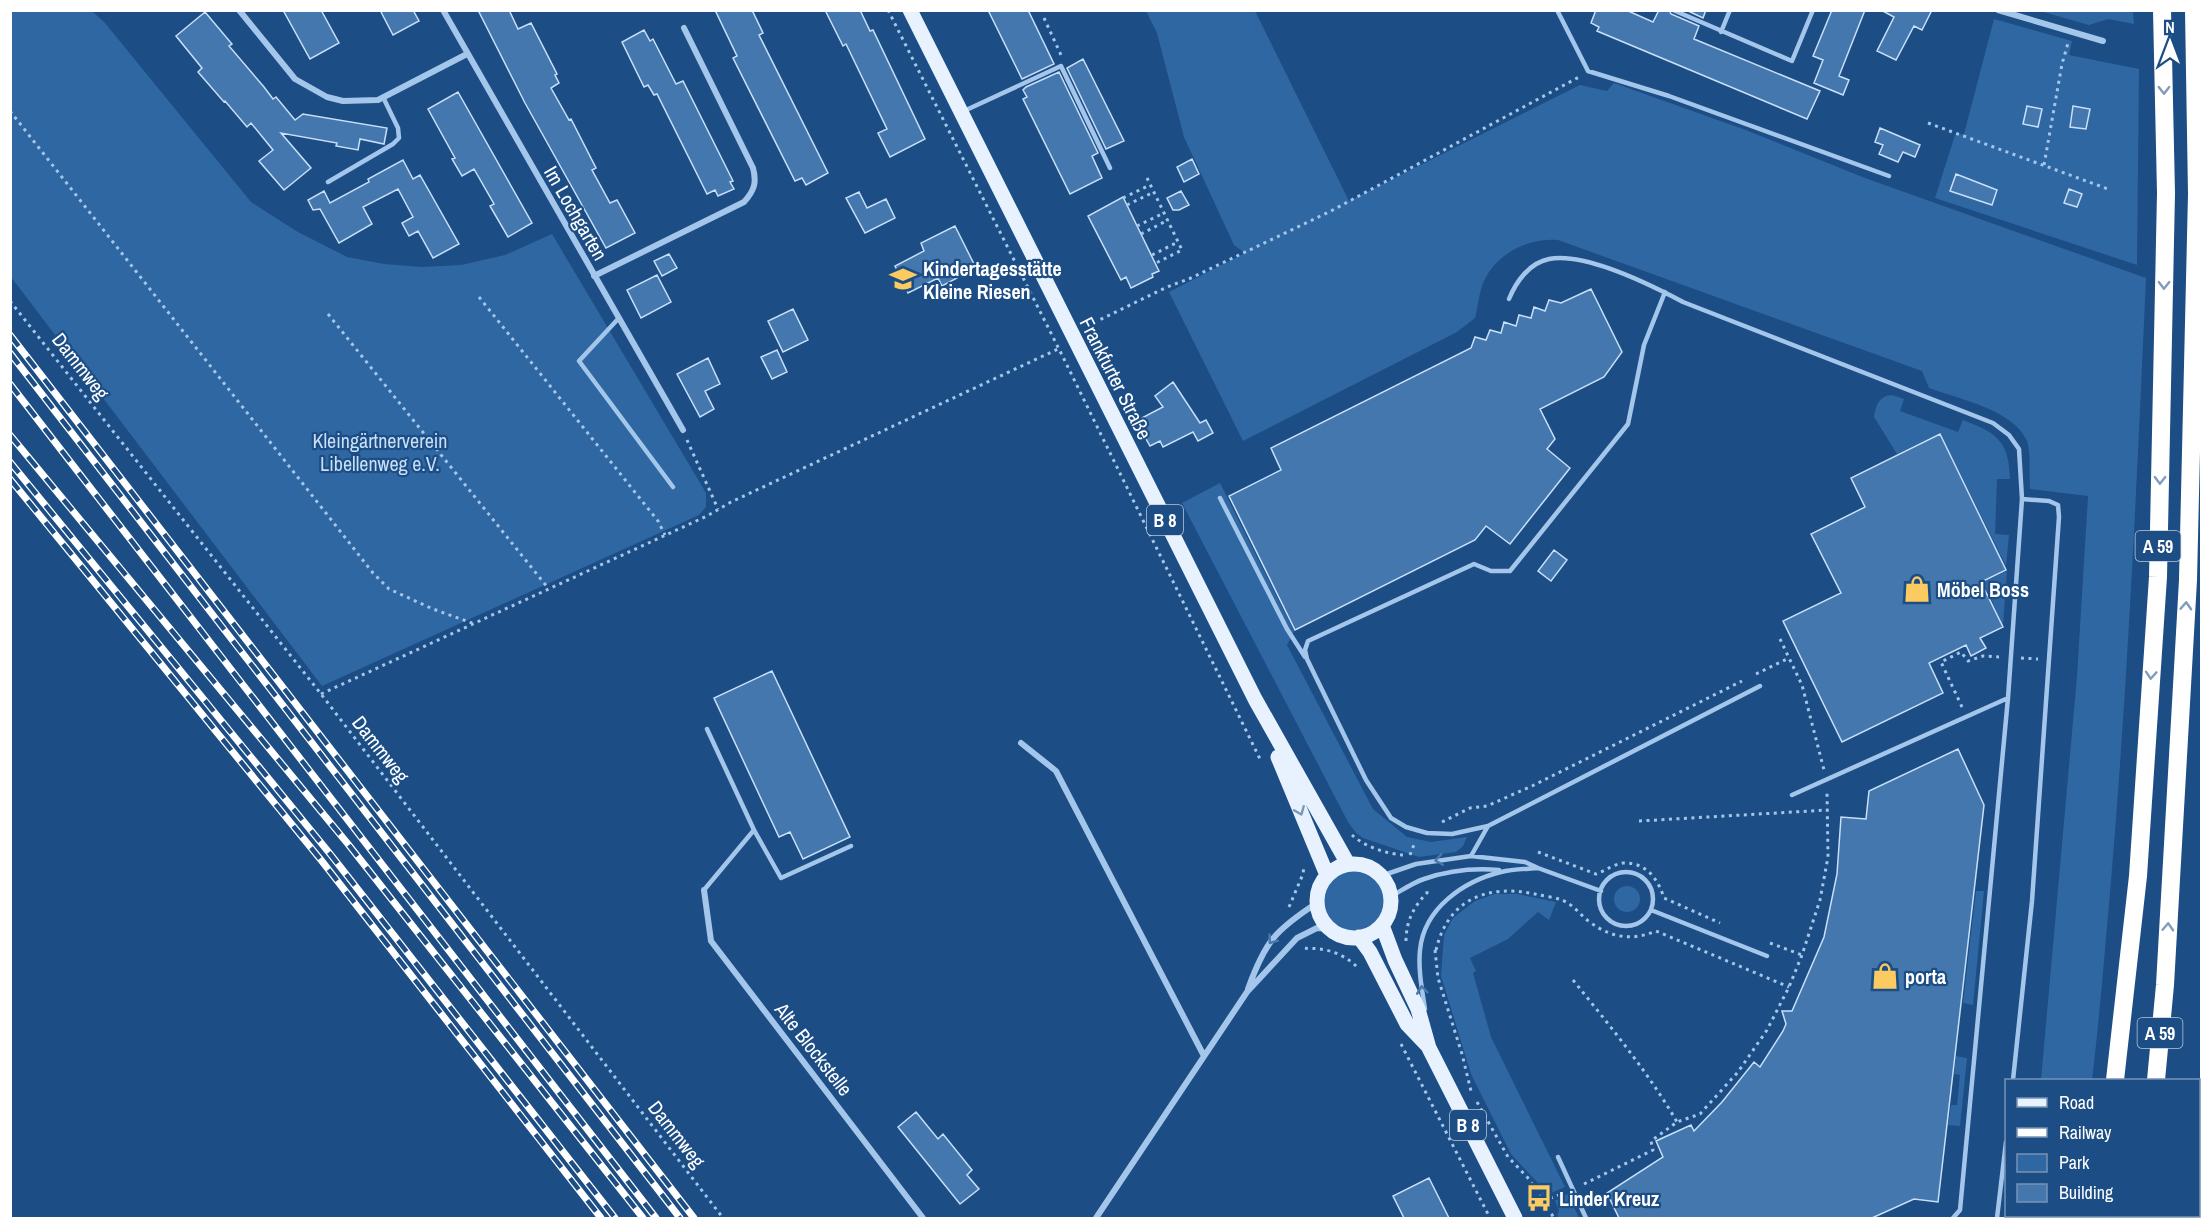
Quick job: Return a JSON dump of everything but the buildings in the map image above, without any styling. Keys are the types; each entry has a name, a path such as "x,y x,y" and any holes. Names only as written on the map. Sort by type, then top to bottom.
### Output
{"highway":[{"name":"A 59","path":"2115,1079 2138,876 2158,577 2166,193 2162,10"},
{"name":"A 59","path":"2156,1079 2165,985 2188,580 2197,194 2194,10"}],"main road":[{"name":"Frankfurter Straße","path":"910,10 1255,699 1348,864"},
{"name":"Frankfurter Straße","path":"1255,699 1327,876"},
{"path":"1348,864 1366,866 1381,876 1388,886 1390,897 1387,916 1382,925 1359,938 1348,938 1330,930 1321,918 1317,903 1317,893 1327,876 1333,870 1348,864"},
{"name":"B 8","path":"1382,925 1395,960 1418,1009 1429,1048 1515,1218"},
{"name":"B 8","path":"1359,938 1370,952 1407,1024 1429,1048"}],"street":[{"path":"239,10 295,79 327,98 343,101 378,100 467,54"},
{"name":"Im Lochgarten","path":"443,10 683,430"},
{"path":"1998,10 2103,41"},
{"path":"594,276 744,202 755,185 753,168 684,28"},
{"path":"1021,743 1056,771 1204,1056"},
{"name":"Alte Blockstelle","path":"704,890 711,941 923,1218"},
{"path":"1247,992 1264,950 1276,933 1288,921 1317,903"},
{"path":"1096,1218 1247,992 1297,938 1317,928 1330,930"}],"lane":[{"path":"1557,10 1588,71 1669,96 1889,176"},
{"path":"1673,10 1792,61 1813,10"},
{"path":"1721,32 1731,10"},
{"path":"962,112 1061,66 1110,168"},
{"path":"328,182 393,144 399,138 398,128 383,97"},
{"path":"1509,299 1516,282 1537,264 1549,259 1568,258 1607,268 1693,306 1993,423 2010,435 2019,449 2022,499 2008,698 1960,1210 1953,1218"},
{"path":"1307,659 1305,650 1308,641 1474,564 1491,571 1510,571 1628,424 1644,345 1665,292"},
{"path":"618,319 579,361 673,487"},
{"path":"1220,498 1287,629 1307,659 1366,780 1391,818 1406,827 1427,833 1452,834 1488,826 1761,686"},
{"path":"2013,1079 2032,901 2059,518 2058,506 2049,501 2022,499"},
{"path":"1792,795 2008,698"},
{"path":"707,729 754,830 781,878 851,846"},
{"path":"1472,856 1488,826"},
{"path":"704,890 754,830"},
{"path":"1381,876 1416,864 1472,856 1525,862 1601,891"},
{"path":"1390,897 1423,879 1480,869 1503,871 1538,868"},
{"path":"1429,1048 1420,948 1427,925 1441,905 1458,889 1479,878 1503,871"},
{"path":"1634,873 1648,884 1652,892 1651,910 1647,917 1633,926 1616,924 1604,914 1600,907 1601,891 1610,878 1617,874 1634,873"},
{"path":"1651,910 1767,956"},
{"path":"1558,1157 1587,1218"},
{"path":"1998,1218 2005,1159"}],"path":[{"path":"888,10 1062,356 1263,766"},
{"path":"1044,18 1061,55 1061,66"},
{"path":"2044,165 2062,64 2071,32"},
{"path":"321,694 707,516 1057,350 1073,338 1167,287 1191,278 1331,211 1570,83 1588,71"},
{"path":"10,111 373,573 389,589 433,609 472,623"},
{"path":"1928,123 2108,189"},
{"path":"1147,177 1182,250 1156,263"},
{"path":"1123,198 1150,185"},
{"path":"1127,206 1154,192"},
{"path":"1137,226 1164,213"},
{"path":"1141,234 1168,220"},
{"path":"1152,255 1178,242"},
{"path":"479,297 658,521 665,535"},
{"name":"Dammweg","path":"10,301 321,694 723,1218"},
{"path":"328,314 548,588"},
{"path":"683,430 718,509"},
{"path":"1966,716 1941,662 1961,652 1968,661 1983,656 2049,660"},
{"path":"1330,833 1343,827 1359,842 1395,854 1410,855 1415,840 1443,820 1470,808 1487,806 1532,786 1789,658"},
{"path":"1639,820 1828,810"},
{"path":"1288,921 1288,908 1304,874 1305,858 1301,848 1313,843"},
{"path":"1538,852 1596,874 1624,863 1645,868 1655,876 1664,898 1724,925"},
{"path":"1584,869 1587,864"},
{"path":"1423,879 1427,893 1408,920 1407,947 1436,950"},
{"path":"1471,1092 1462,1054 1438,978 1436,950 1450,917 1462,905 1485,894 1514,890 1562,900 1575,908 1591,923 1612,934 1624,938 1643,937 1656,931 1789,987"},
{"path":"1297,938 1306,949 1320,948 1350,960 1364,974 1377,968"},
{"path":"1761,940 1802,955"},
{"path":"1573,980 1635,1059 1664,1099 1677,1122"},
{"path":"1400,1041 1490,1218"},
{"path":"1476,1101 1508,1157 1529,1179 1554,1218"}],"green space":[{"name":"Kleingärtnerverein Libellenweg e.V.","path":"11,11 92,11 105,23 251,202 298,232 347,257 384,264 422,267 461,265 505,255 552,234 706,493 706,507 699,515 322,686 11,277"},
{"path":"1146,11 1255,11 1349,201 1580,85 1607,91 1614,83 1743,129 1865,178 2146,278 2122,730 2111,881 2092,1079 2041,1079 2077,676 2088,496 2030,489 2028,446 2020,430 2010,421 1984,407 1929,388 1922,371 1558,240 1525,245 1505,255 1497,262 1482,285 1475,318 1457,332 1243,441 1169,292 1245,253 1234,245 1184,137 1157,33"},
{"path":"2040,11 2133,11 2134,24 2108,19 2089,25"},
{"path":"1994,19 2072,41 2069,55 2139,69 2137,265 1935,198 1955,135 1964,134"},
{"path":"1892,395 1904,399 1900,411 1958,432 1963,420 1993,434 2004,447 2010,479 1997,479 1995,534 2009,535 2006,566 1940,433 1897,454 1874,417 1879,402 1884,397"},
{"path":"1220,483 1294,631 1287,645 1373,809 1407,837 1431,842 1467,837 1463,846 1456,852 1419,857 1363,838 1348,822 1182,503"},
{"path":"2007,571 2003,625 1983,582"},
{"path":"1354,870 1371,875 1376,879 1380,884 1385,901 1380,918 1376,923 1371,927 1354,932 1337,927 1332,923 1328,918 1323,901 1328,884 1332,879 1337,875"},
{"path":"1627,886 1636,890 1640,899 1636,908 1627,912 1618,908 1614,899 1618,890"},
{"path":"1976,891 1984,891 1973,1005 1963,1003"},
{"path":"1495,894 1517,894 1556,902 1549,920 1538,912 1508,939 1470,958 1476,971 1473,973 1491,1037 1565,1187 1544,1196 1537,1182 1511,1154 1471,1074 1441,976 1444,935 1453,918 1475,901"},
{"path":"1956,1056 1967,1058 1960,1126 1948,1125 1951,1105 1957,1105 1960,1075 1954,1074"},
{"path":"1568,1194 1579,1218 1557,1218 1559,1210 1555,1201"},
{"path":"2026,1217 2074,1217 2074,1218"}],"railway":[{"path":"10,335 694,1218"},
{"path":"10,353 680,1218"},
{"path":"10,384 656,1218"},
{"path":"10,435 348,844 643,1218"},
{"path":"10,462 331,855 615,1218"},
{"path":"10,479 321,860 601,1218"}],"place":[{"name":"Kindertagesstätte Kleine Riesen","path":"903,279"},
{"name":"Möbel Boss","path":"1917,589"},
{"name":"porta","path":"1885,976"},
{"name":"Linder Kreuz","path":"1539,1198"}]}
